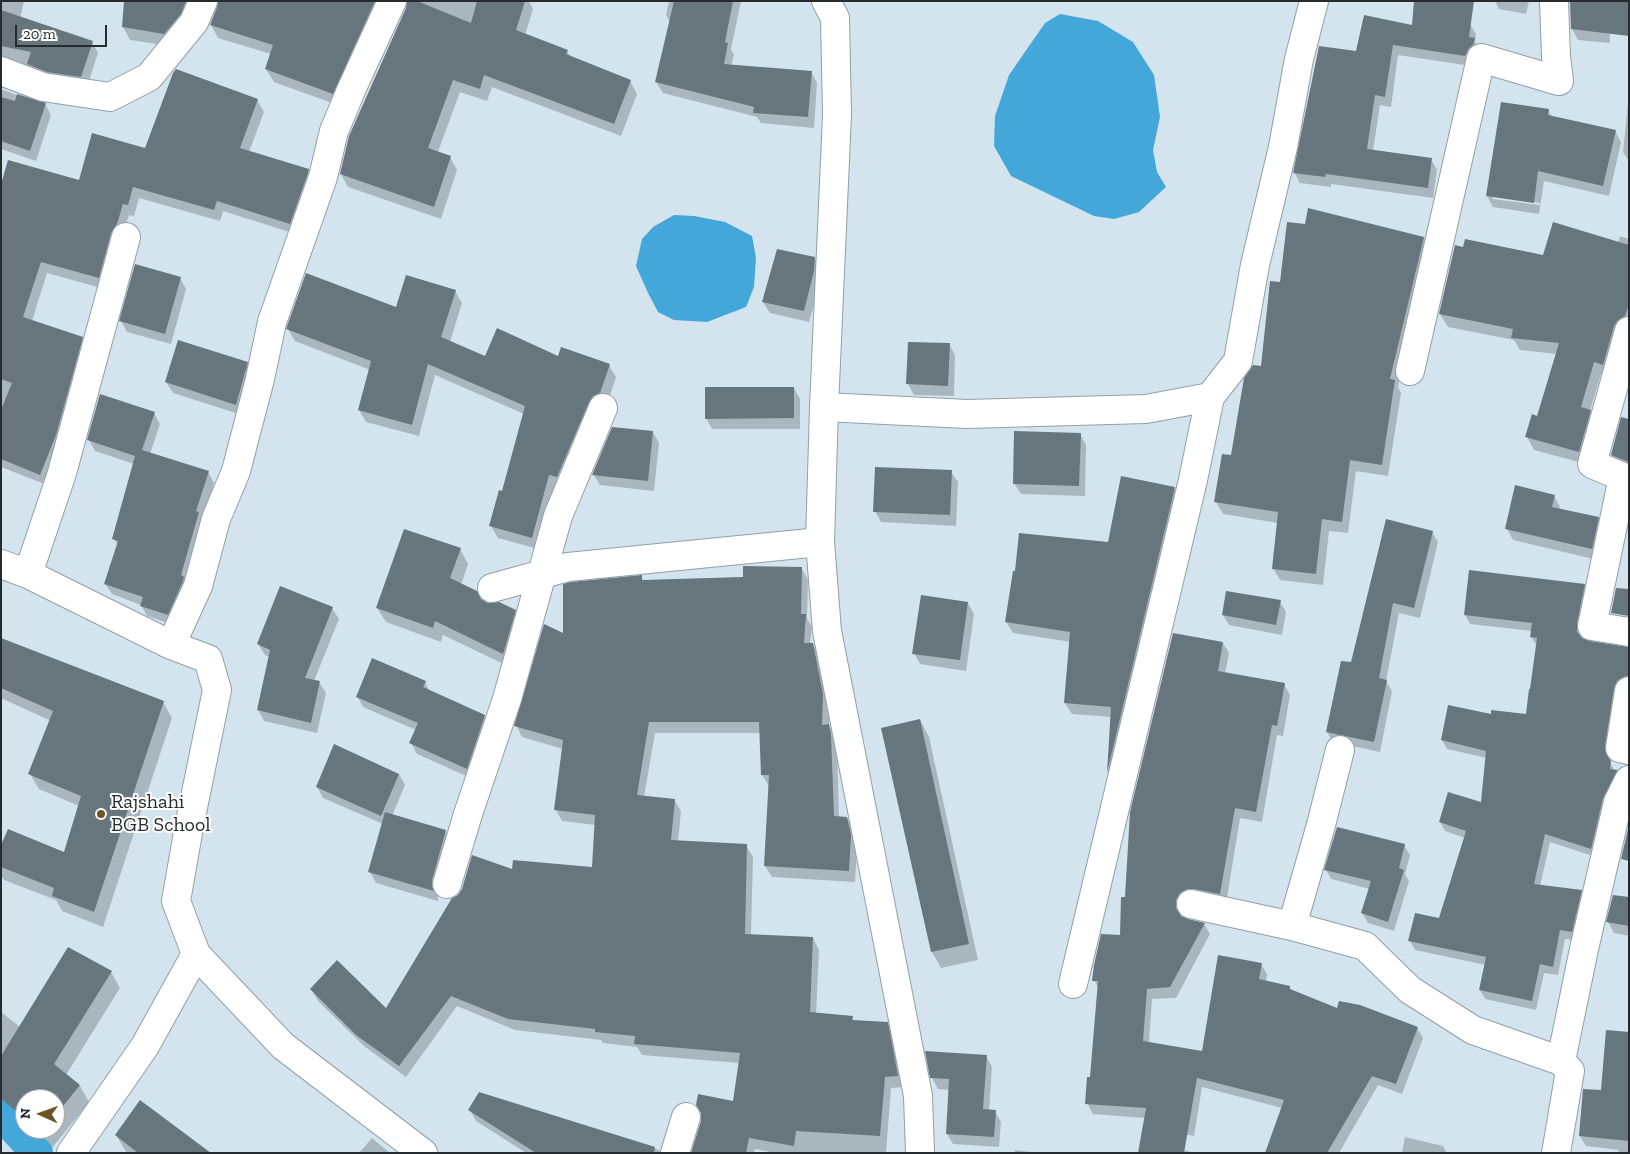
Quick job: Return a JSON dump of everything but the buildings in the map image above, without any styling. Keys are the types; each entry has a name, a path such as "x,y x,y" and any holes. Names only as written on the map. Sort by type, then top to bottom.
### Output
{"street":[{"path":"1,71 43,88 110,97 150,77 194,22 203,1"},
{"path":"171,645 198,586 216,519 236,471 260,379 272,322 322,177 334,131 392,1"},
{"path":"826,1 835,18 837,115 820,542 827,631 918,1096 920,1153"},
{"path":"1073,984 1193,480 1210,397 1238,361 1255,265 1283,147 1298,59 1314,1"},
{"path":"1410,371 1481,58 1559,81 1554,1"},
{"path":"28,574 62,472 126,237"},
{"path":"1629,331 1592,464 1623,477 1592,626 1629,632"},
{"path":"824,407 977,414 1146,409 1210,397"},
{"path":"447,884 468,814 508,700 558,516 603,408"},
{"path":"492,588 568,567 820,542"},
{"path":"1,564 28,574 171,645 208,659 217,690 176,901 196,954 283,1046 423,1153"},
{"path":"1629,691 1620,748 1629,750"},
{"path":"1292,926 1340,750"},
{"path":"1561,1061 1584,949 1618,802 1629,780"},
{"path":"1191,904 1292,926 1365,946 1410,990 1473,1030 1561,1061 1570,1071 1556,1153"},
{"path":"74,1148 145,1046 196,954"},
{"path":"675,1153 686,1117"}],"water":[{"path":"1060,14 1098,21 1133,42 1154,75 1160,117 1153,150 1157,172 1166,187 1139,212 1114,219 1094,216 1011,176 994,146 995,116 1009,75 1045,23"},
{"path":"674,215 694,216 725,222 752,236 756,258 754,287 746,307 707,322 674,320 658,312 636,266 642,239 653,227"}],"waterway":[{"path":"1,1114 37,1153"}],"place":[{"name":"Rajshahi BGB School","path":"101,814"}]}
